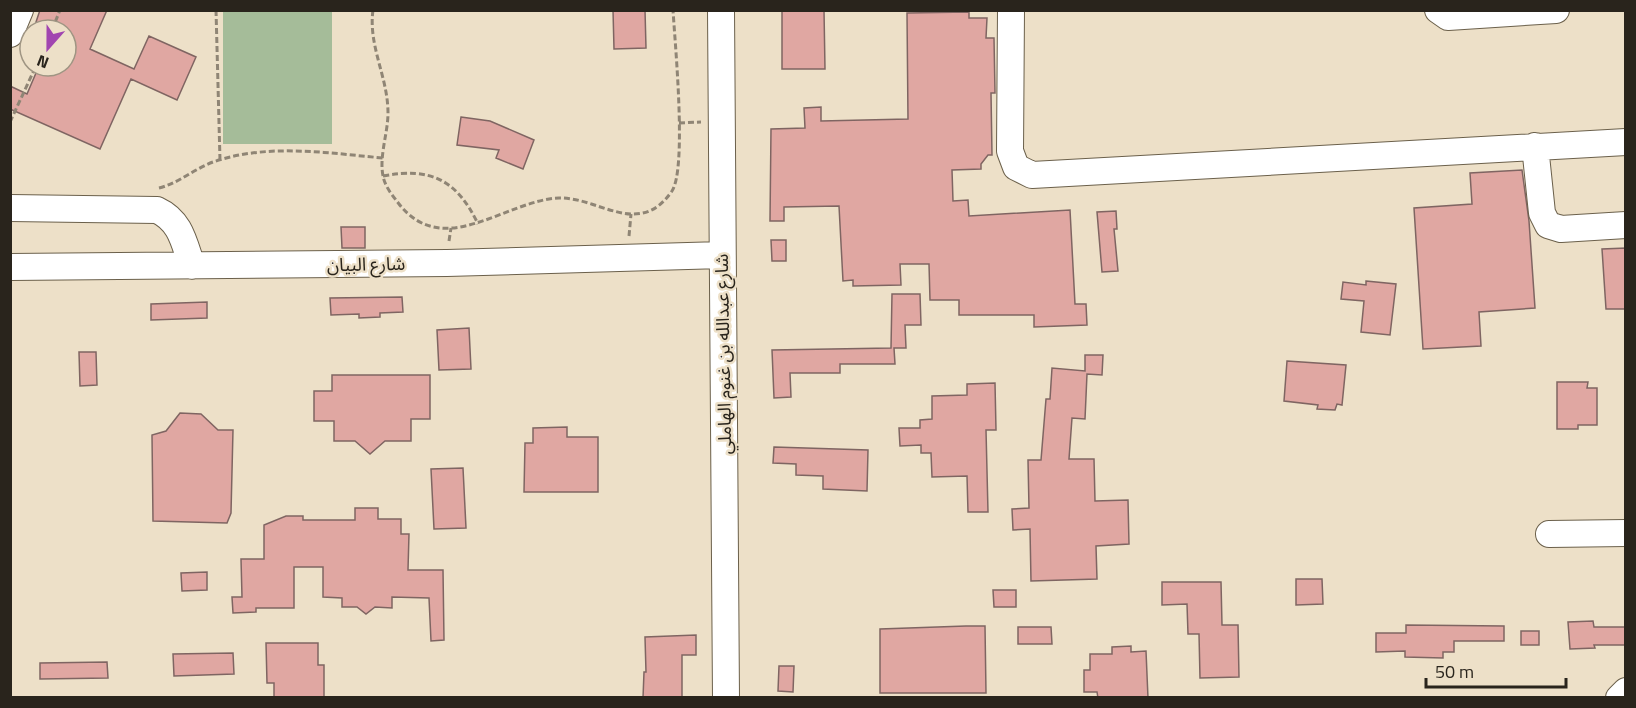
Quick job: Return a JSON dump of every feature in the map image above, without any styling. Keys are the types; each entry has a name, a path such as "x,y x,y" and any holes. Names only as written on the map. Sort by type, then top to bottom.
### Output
{"street":[{"path":"10,34 20,10"},
{"name":"شارع عبدالله بن غنوم الهاملي","path":"721,10 726,698"},
{"path":"1011,10 1010,151 1016,167 1032,175 1626,142"},
{"path":"1438,10 1448,17 1556,10"},
{"path":"1536,146 1542,213 1548,225 1561,229 1626,225"},
{"path":"10,208 157,210 174,220 179,228 192,266"},
{"name":"شارع البيان","path":"10,267 627,260 722,255"},
{"path":"1549,534 1626,533"},
{"path":"1619,698 1626,691"}],"path":[{"path":"216,10 220,160"},
{"path":"373,10 371,24 374,43 387,86 388,124 383,176 390,192 413,219 438,227 456,228 478,224 523,205 560,198 578,200 614,213 644,213 659,205 673,190 679,173 680,123 673,10"},
{"path":"10,122 30,78"},
{"path":"158,188 171,185 220,160 267,150 383,158"},
{"path":"383,176 408,171 435,177 463,195 478,224"}],"green space":[{"path":"223,11 332,11 332,144 223,144"}],"building":[{"path":"40,10 107,10 90,49 134,69 149,36 196,57 177,100 131,79 100,149 10,109 10,86 27,94 34,78 78,78 78,18 37,18"},
{"path":"613,10 645,10 646,48 614,49"},
{"path":"782,10 824,10 825,69 782,69"},
{"path":"969,12 969,18 987,18 986,38 994,38 995,93 991,93 992,155 988,155 981,164 981,169 952,170 953,201 968,200 969,216 1070,210 1075,304 1086,304 1087,325 1034,327 1034,315 959,315 959,300 930,300 929,264 900,264 901,285 853,286 853,280 843,281 839,206 784,207 784,221 770,221 771,129 805,128 804,108 821,107 821,121 908,119 907,13"},
{"path":"461,117 490,121 534,140 523,169 496,158 499,150 457,145"},
{"path":"1522,170 1529,221 1535,308 1479,312 1481,346 1423,349 1414,208 1472,204 1470,173"},
{"path":"1116,211 1117,229 1114,229 1118,271 1102,272 1097,212"},
{"path":"341,227 365,227 365,248 342,248"},
{"path":"771,240 786,240 786,261 772,261"},
{"path":"1626,248 1626,309 1606,309 1602,249"},
{"path":"1366,281 1396,284 1390,335 1361,332 1364,301 1341,299 1343,282 1366,285"},
{"path":"892,294 920,294 921,325 905,325 906,348 894,348 895,364 840,364 840,373 790,373 791,397 774,398 772,350 891,348"},
{"path":"402,297 403,312 380,313 380,317 359,318 359,314 331,315 330,298"},
{"path":"207,302 207,318 151,320 151,304"},
{"path":"469,328 471,369 439,370 437,330"},
{"path":"79,352 96,352 97,385 80,386"},
{"path":"1085,355 1103,355 1102,375 1087,374 1085,419 1072,418 1069,459 1094,459 1095,501 1128,500 1129,544 1096,546 1097,579 1031,581 1030,529 1013,530 1012,509 1029,508 1028,460 1041,460 1046,399 1050,399 1052,368 1085,371"},
{"path":"1287,361 1346,365 1342,405 1337,404 1335,410 1317,409 1318,405 1284,401"},
{"path":"332,375 430,375 430,419 411,419 411,441 385,441 370,454 355,441 334,441 334,421 314,421 314,391 332,391"},
{"path":"1557,382 1588,382 1587,388 1597,388 1597,425 1578,425 1578,429 1557,429"},
{"path":"995,383 996,430 986,430 988,512 968,512 967,476 932,477 931,453 921,453 921,445 900,446 899,428 920,428 920,420 932,419 932,396 967,395 967,384"},
{"path":"180,413 201,414 218,430 233,430 231,513 227,523 153,521 152,435 166,431"},
{"path":"567,427 567,437 598,437 598,492 524,492 525,443 533,443 533,428"},
{"path":"774,447 868,450 867,491 823,489 823,476 796,475 796,464 773,463"},
{"path":"463,468 466,528 434,529 431,469"},
{"path":"355,508 378,508 378,519 401,519 401,534 409,534 408,570 443,570 444,640 431,641 429,598 392,597 392,608 375,607 366,614 357,607 342,607 342,598 323,597 323,567 294,567 294,608 256,608 256,612 233,613 232,597 242,597 241,559 264,559 264,525 286,516 303,516 303,520 355,520"},
{"path":"207,572 207,590 182,591 181,573"},
{"path":"1296,579 1322,579 1323,604 1296,605"},
{"path":"1162,582 1221,582 1222,625 1238,625 1239,677 1200,678 1199,634 1188,634 1187,604 1162,605"},
{"path":"993,590 1016,590 1016,607 994,607"},
{"path":"1593,621 1594,627 1626,627 1626,645 1594,645 1595,648 1570,649 1568,622"},
{"path":"1406,625 1504,626 1504,641 1454,641 1454,652 1443,652 1443,658 1405,657 1405,651 1376,652 1376,633 1406,633"},
{"path":"985,626 986,693 880,693 880,629"},
{"path":"1018,627 1051,627 1052,644 1018,644"},
{"path":"1521,631 1539,631 1539,645 1521,645"},
{"path":"696,635 696,655 682,655 682,698 643,698 644,672 646,672 645,637"},
{"path":"266,643 318,643 318,665 324,665 324,698 274,698 274,683 267,683"},
{"path":"1131,646 1131,652 1146,651 1148,698 1098,698 1097,692 1084,692 1084,670 1090,670 1090,654 1112,654 1112,647"},
{"path":"233,653 234,674 174,676 173,654"},
{"path":"107,662 108,678 40,679 40,663"},
{"path":"779,666 794,666 793,692 778,691"}]}
